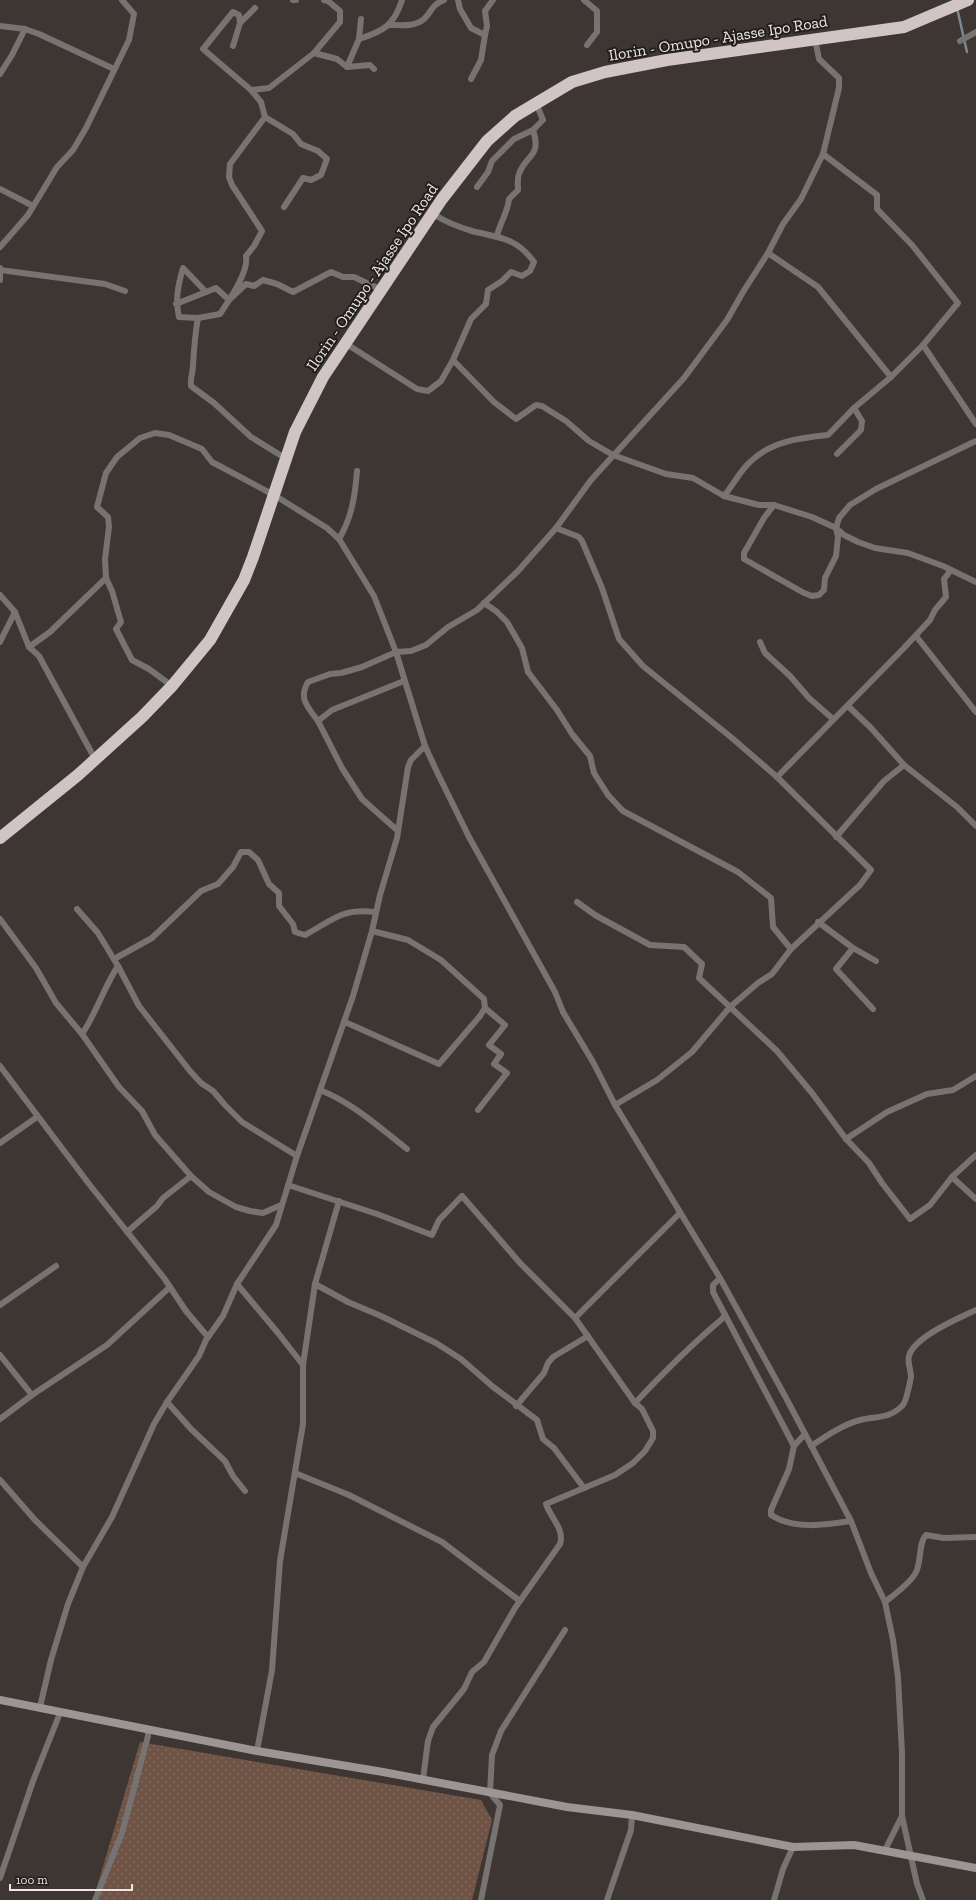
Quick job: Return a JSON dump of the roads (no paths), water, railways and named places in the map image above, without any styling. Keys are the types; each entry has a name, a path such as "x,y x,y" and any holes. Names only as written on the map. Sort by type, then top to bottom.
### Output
{"highway":[{"name":"Ilorin - Omupo - Ajasse Ipo Road","path":"0,838 95,760 172,686 210,640 233,601 253,557 295,432 307,406 334,358 346,343 433,214 487,141 515,116 572,82 624,67 904,27 967,1"}],"main road":[{"path":"0,1700 257,1751 424,1779 567,1807 632,1815 793,1846 854,1845 976,1868"}],"street":[{"path":"0,248 33,206 57,167 73,150 86,128 129,40 134,14 122,0"},
{"path":"251,90 269,88 301,61 314,53 340,22 340,11 328,1 324,0"},
{"path":"360,39 374,34 390,25 398,14 402,0"},
{"path":"390,25 410,25 423,20 435,4 444,0"},
{"path":"458,0 460,9 471,28 485,35"},
{"path":"471,79 481,60 487,26 485,11 493,0"},
{"path":"584,0 597,11 597,32 587,45"},
{"path":"240,23 255,8"},
{"path":"233,46 240,23 239,15 233,12 203,49 251,90 261,102 265,116 293,134 301,144 318,151 327,160 321,175 311,180 302,178 284,208"},
{"path":"346,67 360,39 361,19"},
{"path":"0,26 25,29 114,69"},
{"path":"0,74 12,55 25,29"},
{"path":"960,41 976,32"},
{"path":"398,832 362,799 342,768 318,721 304,701 303,695 308,682 330,674 341,673 362,667 396,652 411,651 426,645 448,627 477,610 518,571 556,528 591,480 661,404 704,354 727,320 784,224 801,199 823,154 839,88 839,78 819,59 815,39"},
{"path":"314,53 337,59 346,67 370,65 374,69"},
{"path":"477,187 488,172 492,161 514,139 524,136 544,120 536,103"},
{"path":"206,292 182,268 176,304 179,317 198,318 220,314 229,300 247,263 246,256 254,246 262,231 232,185 229,169 230,164 265,116"},
{"path":"497,236 501,221 508,210 509,199 518,190 519,175 525,163 535,152 536,139 533,130"},
{"path":"724,496 750,462 762,452 786,441 828,434 854,408 891,377 922,345 958,303 912,246 877,209 877,195 823,154"},
{"path":"0,189 33,206"},
{"path":"346,343 417,389 428,391 441,381 454,360 471,319 486,304 488,290 502,281 511,272 522,276 530,271 534,262 529,254 512,242 497,236 474,232 452,225 433,214"},
{"path":"768,253 818,287 891,377"},
{"path":"0,280 1,269 105,284 125,291"},
{"path":"229,300 246,284 254,286 263,280 293,292 331,272 343,278 354,277 382,290"},
{"path":"176,304 216,288 229,300"},
{"path":"198,318 193,367 190,376 191,386 251,437 285,458"},
{"path":"922,345 976,424"},
{"path":"454,360 494,402 516,419 536,406 542,406 566,421 589,441 613,455 666,474 693,478 724,496 759,505 774,505 812,517 836,528 844,535 858,542 875,548 908,553 951,570 976,582"},
{"path":"837,454 861,430 862,421 854,408"},
{"path":"172,686 149,669 132,660 116,628 122,622 106,578 109,527 108,517 97,507 101,486 106,473 116,457 140,438 155,433 169,434 202,449 212,462 274,495 327,528 339,539 374,596 396,652 425,746 469,837 555,992 563,1012 593,1062 615,1105 720,1278 851,1521 871,1573 885,1602 893,1640 898,1677 902,1746 902,1816 912,1855 917,1884 923,1900"},
{"path":"774,505 764,518 744,553 744,559 812,596 819,595 824,590 825,578 836,556 838,537 836,528 839,518 855,501 976,441"},
{"path":"339,539 352,510 357,471"},
{"path":"556,528 579,537 582,541 602,588 619,639 643,666 777,776 836,837 871,870 860,885 818,922 791,949 772,974 758,982 730,1007 692,1052 657,1080 615,1105"},
{"path":"777,776 833,719 848,706 861,690 916,636 930,620 935,610 946,596 944,579 951,570"},
{"path":"29,647 50,632 106,578"},
{"path":"0,595 15,612 29,647 39,656 95,760"},
{"path":"484,603 496,611 507,622 522,648 528,672 557,710 572,734 590,756 594,773 608,795 623,811 738,872 771,898 773,926 791,949"},
{"path":"0,642 15,612"},
{"path":"916,636 976,712"},
{"path":"760,642 765,653 790,676 809,698 833,719"},
{"path":"318,721 332,710 404,681"},
{"path":"848,706 871,728 904,764 956,807 976,826"},
{"path":"40,1707 51,1660 68,1604 83,1567 112,1517 154,1424 167,1402 199,1356 208,1337 222,1316 237,1284 276,1225 281,1205 337,1038 345,1022 372,931 398,832 408,767 411,760 425,746"},
{"path":"836,837 884,781 904,764"},
{"path":"114,959 152,938 201,891 218,884 233,867 241,852 249,852 258,860 269,884 279,893 280,906 293,924 295,932 305,935 325,922 348,912 358,910 376,912"},
{"path":"577,902 595,915 650,945 684,947 702,964 699,978 777,1051 812,1093 846,1139 870,1163 910,1220 930,1205 952,1177 976,1155"},
{"path":"77,909 98,933 118,966 139,1006 201,1083 213,1091 224,1105 242,1122 297,1156"},
{"path":"0,919 36,968 56,1003 82,1034 120,1087 142,1111 155,1135 191,1176 209,1192 236,1207 263,1213 281,1205"},
{"path":"818,922 853,948 876,961"},
{"path":"345,1022 439,1064 480,1016 485,1008 484,999 479,993 441,960 408,940 372,931"},
{"path":"853,948 836,969 873,1009"},
{"path":"82,1034 93,1017 118,966"},
{"path":"478,1110 507,1073 494,1064 502,1054 489,1045 505,1025 485,1008"},
{"path":"0,1066 37,1117 128,1232 170,1287 186,1311 208,1337"},
{"path":"846,1139 886,1112 927,1094 953,1090 976,1076"},
{"path":"320,1090 336,1096 365,1115 406,1149"},
{"path":"0,1143 37,1117"},
{"path":"128,1232 157,1206 162,1198 191,1176"},
{"path":"952,1177 976,1199"},
{"path":"288,1185 338,1201 432,1235 439,1220 462,1196 520,1263 575,1318 635,1403 642,1409 652,1427 654,1438 645,1451 633,1463 615,1475 546,1504 548,1510 555,1519 562,1537 555,1552 520,1601 484,1662 472,1672 464,1689 434,1727 428,1741 424,1779"},
{"path":"257,1751 272,1670 280,1561 288,1502 295,1473 303,1424 302,1365 315,1284 338,1201"},
{"path":"575,1318 680,1213"},
{"path":"0,1305 56,1266"},
{"path":"720,1278 713,1285 713,1292 794,1446"},
{"path":"237,1284 278,1333 302,1365"},
{"path":"315,1284 453,1353 516,1406 537,1420 543,1439 554,1448 584,1488"},
{"path":"0,1418 32,1395 107,1346 170,1287"},
{"path":"811,1446 842,1428 860,1420 878,1419 892,1414 904,1405 911,1377 908,1356 913,1347 937,1329 976,1310"},
{"path":"635,1403 672,1364 725,1315"},
{"path":"516,1406 544,1373 553,1357 588,1336"},
{"path":"0,1355 32,1395"},
{"path":"167,1402 191,1429 225,1461 232,1476 245,1491"},
{"path":"805,1434 794,1446 789,1469 771,1510 771,1515 782,1520 808,1525 824,1525 851,1521"},
{"path":"295,1473 349,1495 442,1542 520,1601"},
{"path":"0,1480 35,1520 83,1567"},
{"path":"885,1602 915,1574 921,1554 923,1538 926,1535 944,1538 976,1537"},
{"path":"481,1900 500,1805 490,1792 491,1763 498,1736 565,1630"},
{"path":"0,1878 33,1781 60,1713"},
{"path":"95,1900 122,1833 140,1767 148,1729"},
{"path":"607,1900 631,1830 632,1815"},
{"path":"885,1850 902,1816"},
{"path":"774,1900 782,1869 793,1846"}],"waterway":[{"path":"957,8 967,52"}]}
